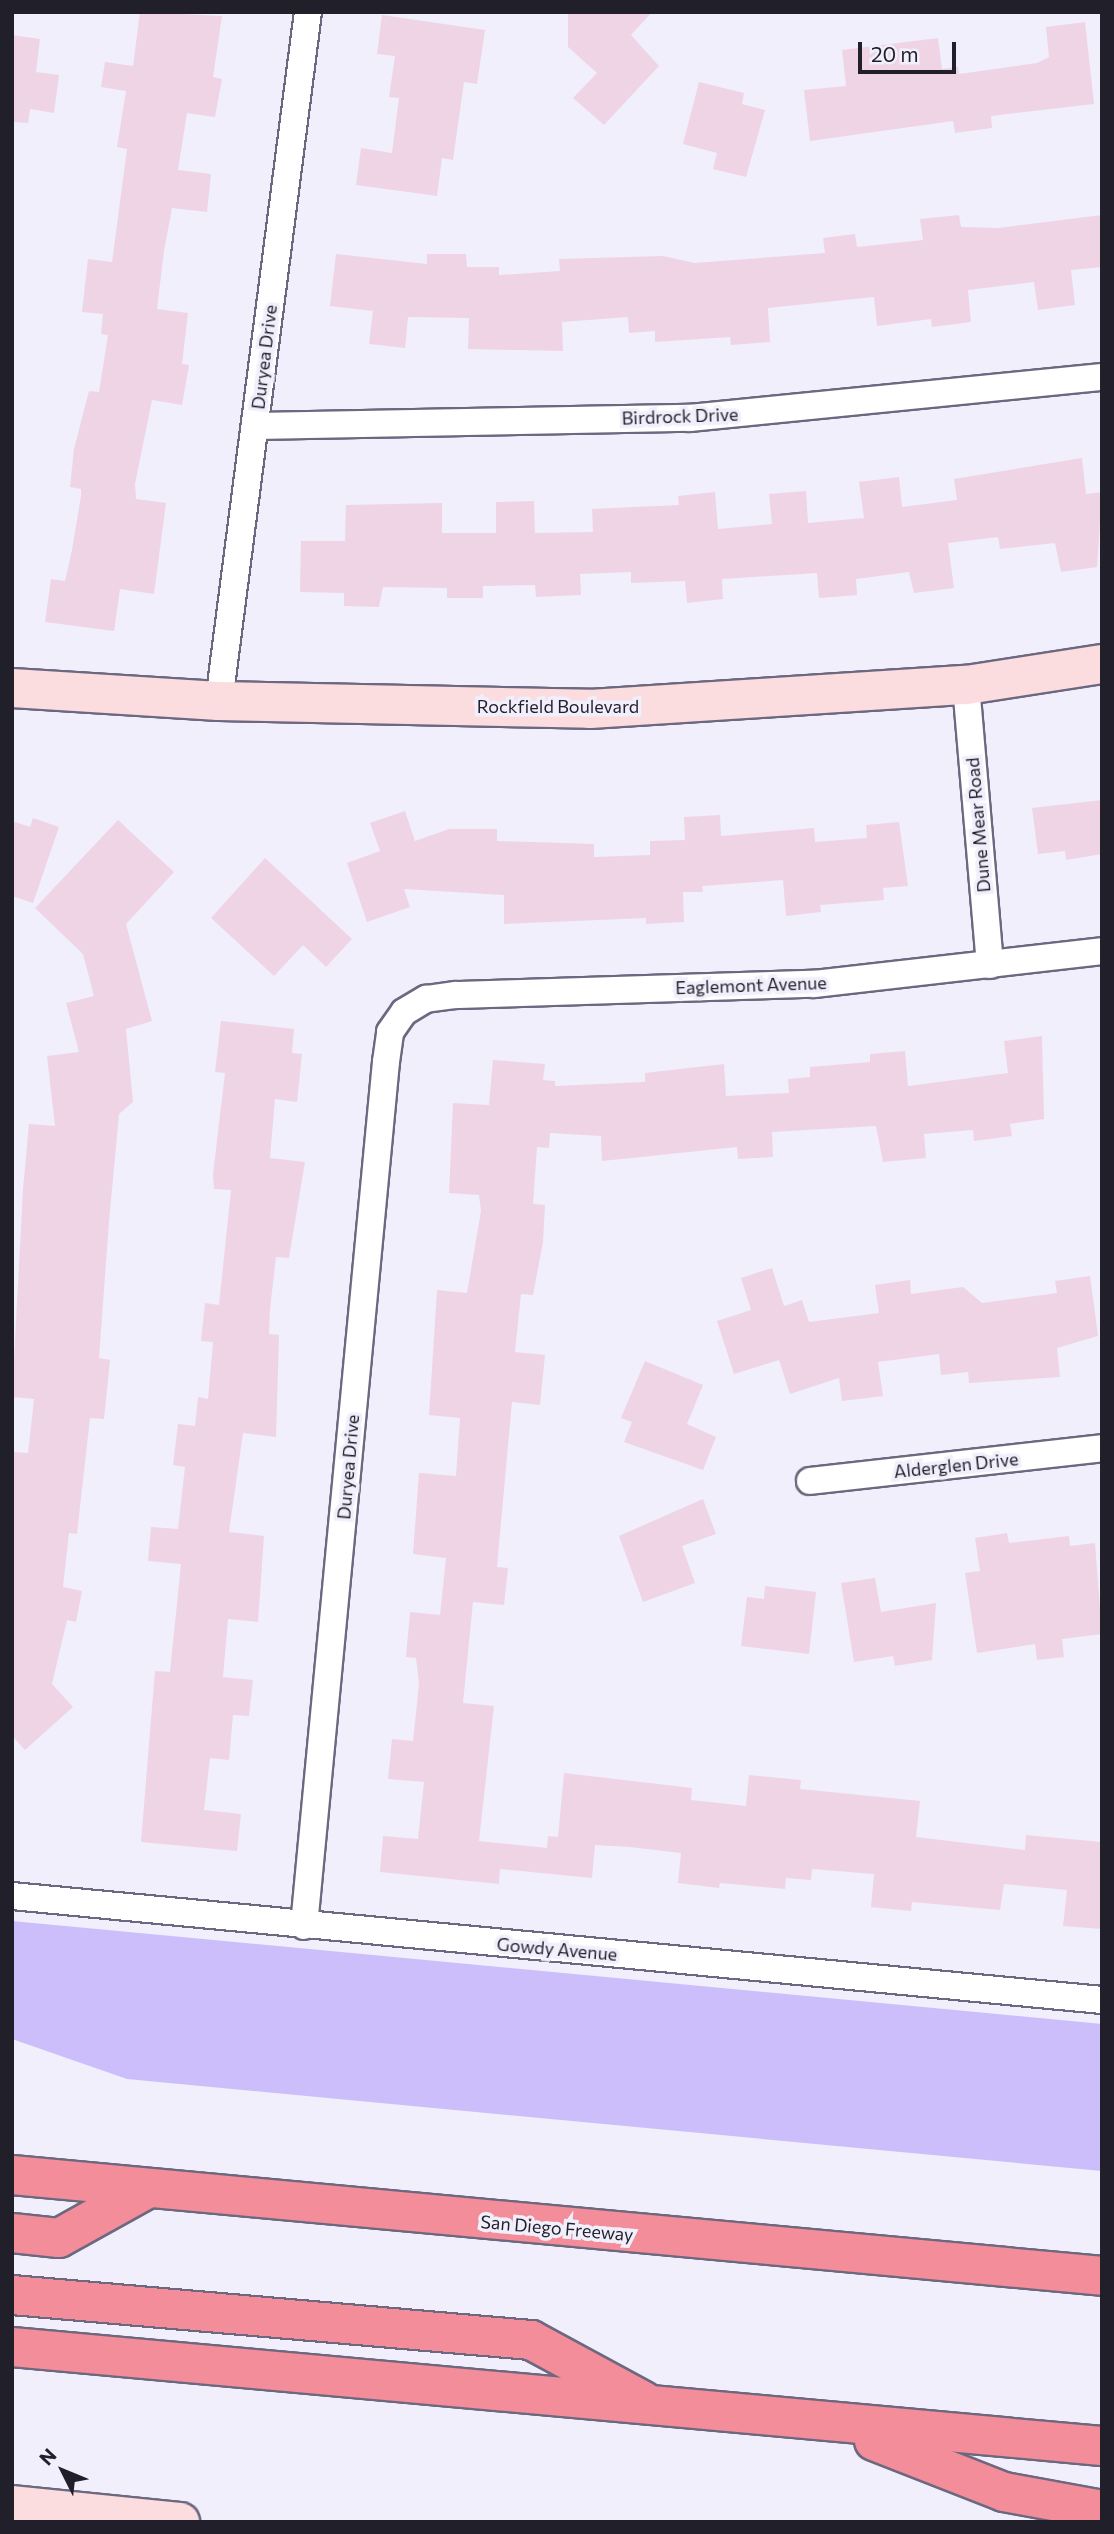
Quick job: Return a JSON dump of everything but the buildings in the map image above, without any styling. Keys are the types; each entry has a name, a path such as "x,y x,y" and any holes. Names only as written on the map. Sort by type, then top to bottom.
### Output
{"highway":[{"name":"San Diego Freeway","path":"12,2175 1102,2276"},
{"path":"12,2233 59,2238 148,2189"},
{"path":"12,2295 531,2340 658,2409"},
{"path":"12,2347 836,2426 1102,2446"},
{"path":"836,2426 1003,2492 1102,2511"}],"main road":[{"name":"Rockfield Boulevard","path":"12,688 219,701 590,709 966,685 1102,664"},
{"path":"12,2505 180,2522"}],"street":[{"name":"Duryea Drive","path":"219,701 308,12"},
{"name":"Birdrock Drive","path":"256,426 690,418 1102,377"},
{"name":"Dune Mear Road","path":"966,685 990,965"},
{"name":"Eaglemont Avenue","path":"404,1012 426,999 456,995 814,984 1102,951"},
{"name":"Duryea Drive","path":"304,1926 386,1062 390,1031 404,1012"},
{"name":"Alderglen Drive","path":"810,1481 1102,1448"},
{"name":"Gowdy Avenue","path":"12,1896 304,1926 1102,2000"}],"shaded area":[{"path":"12,1921 1102,2024 1102,2171 127,2079 12,2039"}]}
